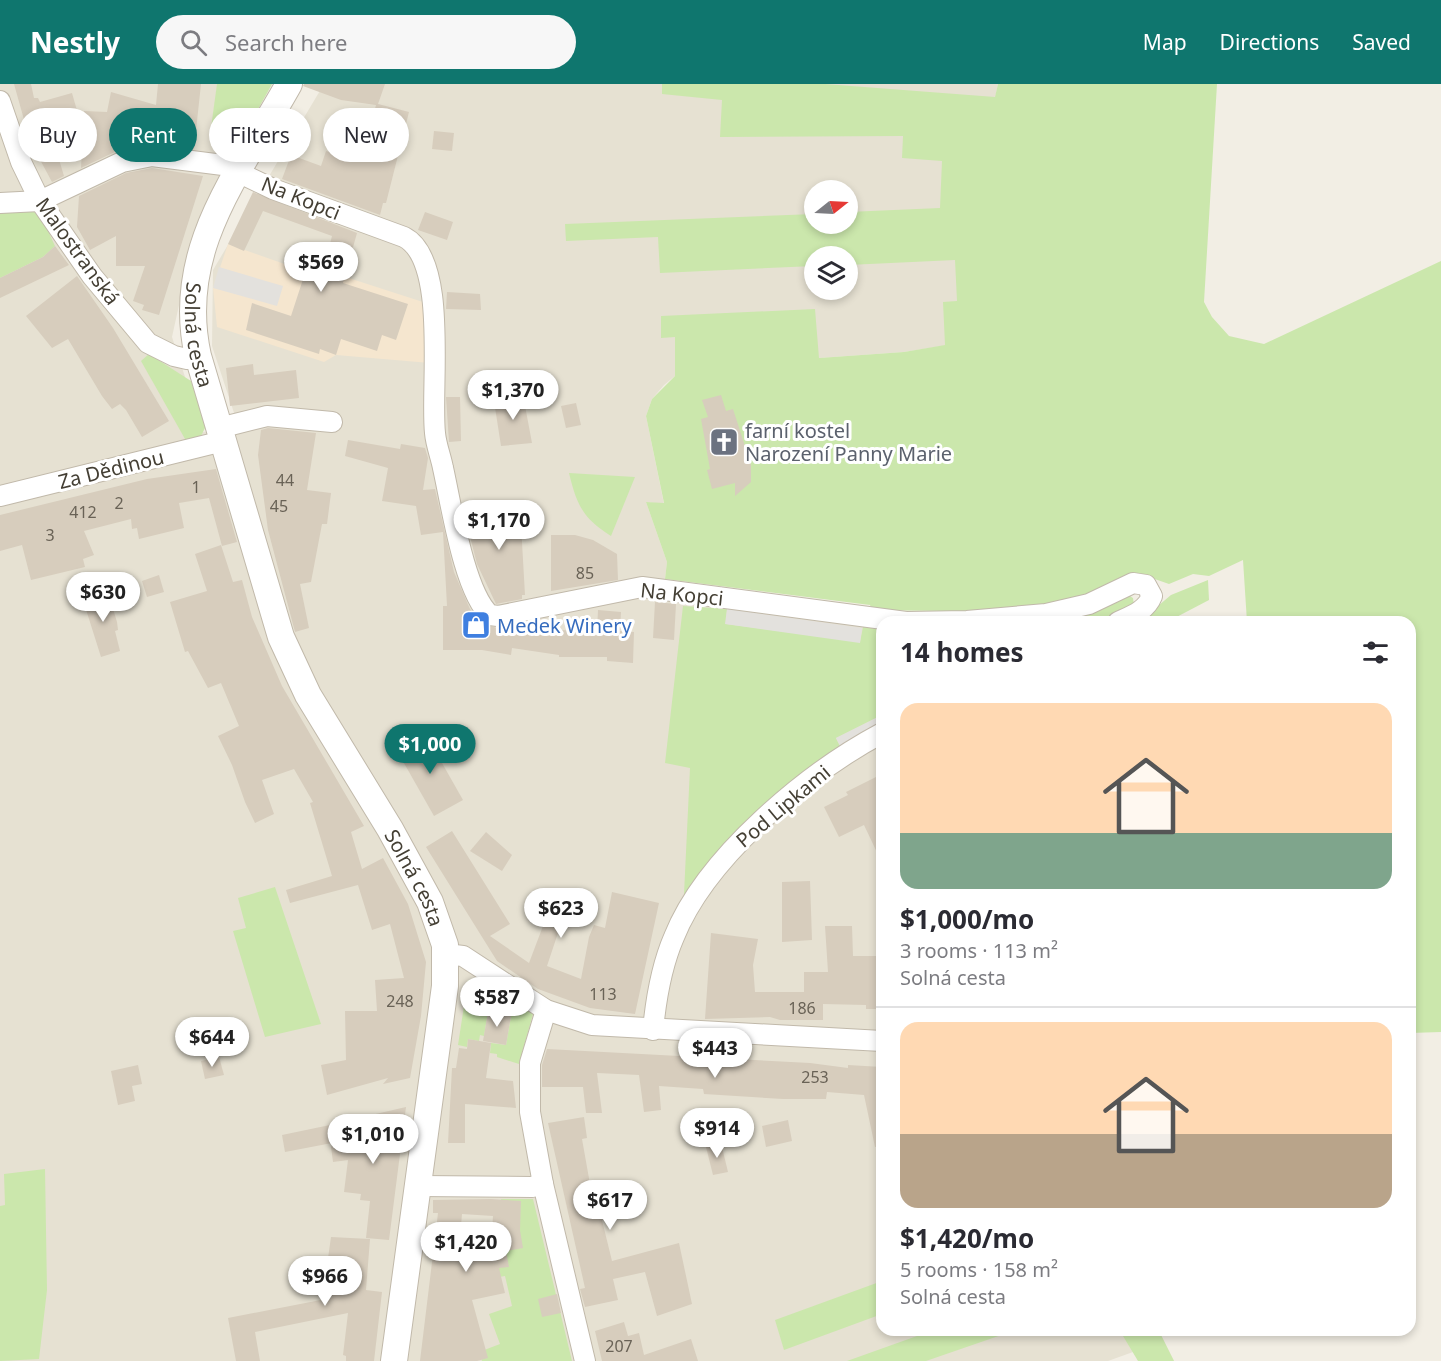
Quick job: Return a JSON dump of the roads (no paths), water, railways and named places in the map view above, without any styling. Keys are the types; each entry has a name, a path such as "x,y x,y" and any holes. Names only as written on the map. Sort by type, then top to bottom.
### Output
{"street":[{"name":"Solná cesta","path":"289,84 210,225 198,258 192,316 198,356 273,617 289,657 308,694 417,875 439,924 446,954 445,986 394,1361"},
{"name":"Malostranská","path":"0,101 21,162 40,201 92,276 148,343 174,356 187,358 198,356"},
{"path":"0,203 40,201 122,162 152,156 223,165 238,172"},
{"name":"Na Kopci","path":"238,172 273,189 404,237 420,252 434,313 435,433 463,555 478,595 490,615 498,616 642,587 876,618"},
{"path":"221,434 261,416 332,422"},
{"name":"Za Dědinou","path":"0,496 221,434"},
{"name":"Na Kopci","path":"1024,616 1047,614 1089,604 1138,582 1146,585 1151,593 1150,600 1142,610 1130,616"},
{"name":"Pod Lipkami","path":"652,1030 663,965 674,935 687,911 718,867 745,836 774,809 839,759 876,737"},
{"path":"446,954 463,956 546,1010 592,1025 876,1041"},
{"path":"546,1010 528,1078 530,1112 543,1184 585,1361"},
{"path":"419,1186 532,1187 543,1184"}],"place":[{"name":"farní kostel Narození Panny Marie","path":"724,442"},
{"name":"Medek Winery","path":"476,625"}]}
